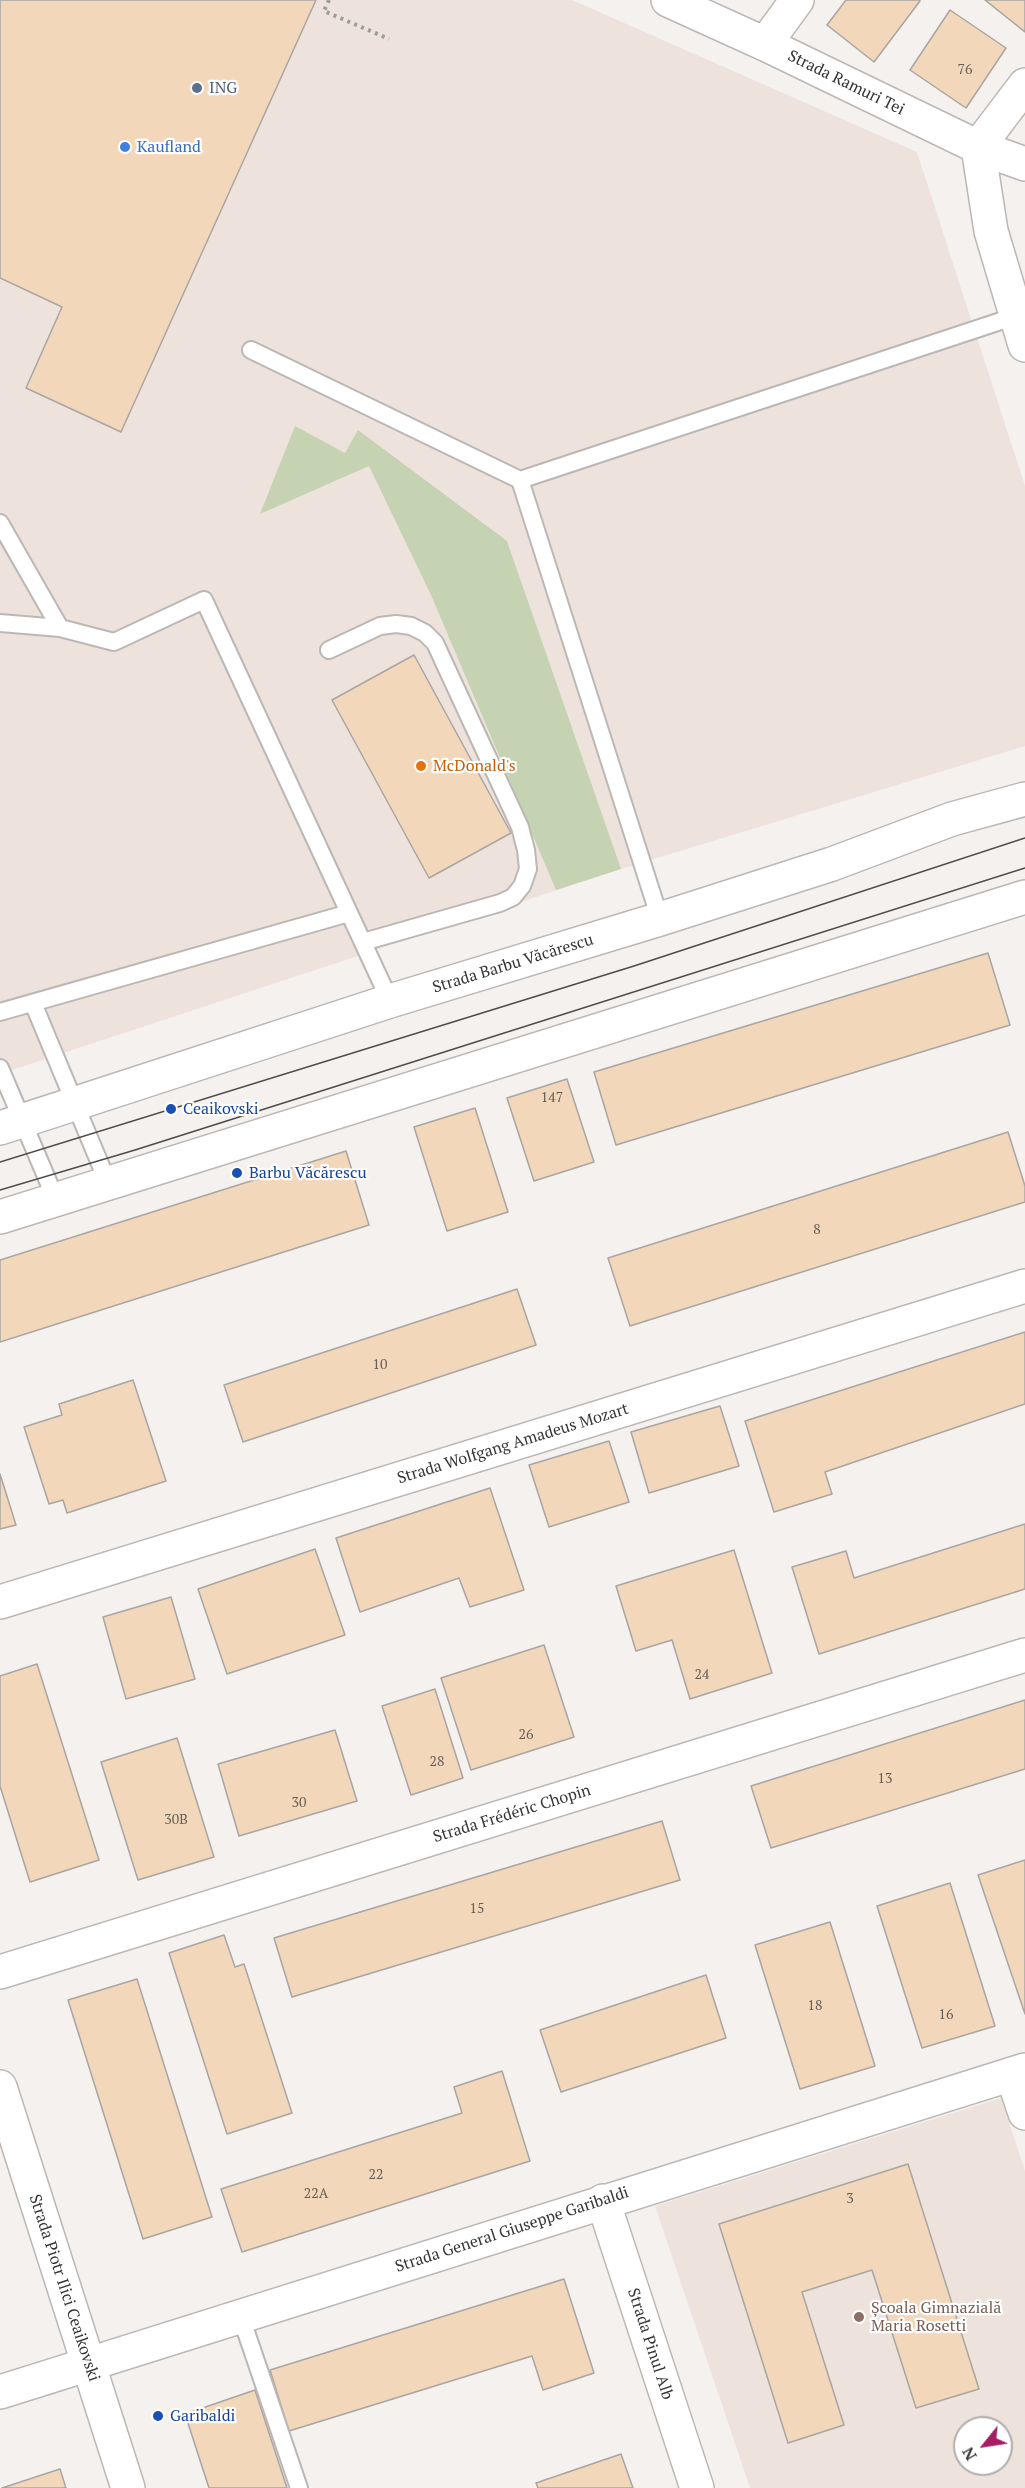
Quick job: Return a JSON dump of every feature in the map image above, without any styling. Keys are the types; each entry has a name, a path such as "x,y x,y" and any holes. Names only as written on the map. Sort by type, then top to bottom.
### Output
{"street":[{"name":"Strada Ramuri Tei","path":"668,0 765,44 978,147 1025,164"},
{"path":"765,44 797,0"},
{"path":"1019,305 991,231 978,147 1025,85"},
{"name":"Strada Barbu Văcărescu","path":"11,1125 390,1001 660,920 832,864 952,819 1025,798"},
{"path":"0,1217 1025,897"},
{"name":"Strada Wolfgang Amadeus Mozart","path":"0,1602 1025,1286"},
{"name":"Strada Frédéric Chopin","path":"0,1972 1025,1655"},
{"path":"1018,2072 1025,2113"},
{"name":"Strada General Giuseppe Garibaldi","path":"0,2392 1018,2072"},
{"name":"Strada Piotr Ilici Ceaikovski","path":"0,2087 128,2488"},
{"name":"Strada Pinul Alb","path":"603,2201 697,2488"}],"lane":[{"path":"251,350 520,480 1019,305"},
{"path":"520,480 660,920"},
{"path":"0,523 60,628"},
{"path":"0,623 60,628 114,642 204,600 390,1001"},
{"path":"329,650 380,626 396,624 418,629 435,643 520,827 526,850 528,869 522,886 513,897 500,903 363,942"},
{"path":"0,1012 349,913"},
{"path":"33,1003 108,1183"},
{"path":"0,1068 11,1125 56,1200"},
{"path":"241,2317 299,2488"}],"path":[{"path":"329,0 324,11 389,39"}],"shaded area":[{"path":"0,0 572,0 917,152 1025,486 1025,746 621,869 0,1074"},
{"name":"Școala Gimnazială Maria Rosetti","path":"1001,2098 1025,2171 1025,2488 750,2488 655,2206"}],"green space":[{"path":"295,426 345,453 358,430 507,541 621,869 556,890 431,595 369,466 260,514"}],"building":[{"name":"Kaufland","path":"0,0 316,0 121,432 26,388 62,307 0,278"},
{"path":"846,0 920,1 874,62 827,25"},
{"path":"985,0 1025,0 1025,32"},
{"path":"950,10 1006,48 966,108 910,70"},
{"name":"McDonald's","path":"414,655 511,833 429,878 332,700"},
{"path":"988,953 1010,1025 616,1145 594,1072"},
{"path":"567,1079 594,1162 534,1181 507,1098"},
{"path":"475,1108 508,1212 447,1231 414,1127"},
{"path":"1008,1132 1025,1186 1025,1202 630,1326 608,1258"},
{"path":"346,1151 369,1225 0,1342 0,1260"},
{"path":"517,1289 536,1345 243,1442 224,1385"},
{"path":"1025,1332 1025,1404 825,1472 832,1494 774,1512 745,1421"},
{"path":"133,1380 166,1481 67,1513 63,1500 49,1504 24,1427 62,1415 59,1404"},
{"path":"720,1406 739,1466 649,1493 631,1432"},
{"path":"609,1441 629,1502 549,1527 529,1465"},
{"path":"0,1474 16,1525 0,1529"},
{"path":"490,1488 524,1590 470,1607 459,1578 360,1612 336,1538"},
{"path":"1025,1524 1025,1589 819,1654 792,1567 846,1551 854,1578"},
{"path":"315,1549 345,1635 227,1674 198,1589"},
{"path":"734,1550 772,1673 690,1699 672,1640 636,1651 616,1586"},
{"path":"171,1597 195,1679 126,1699 103,1617"},
{"path":"544,1645 574,1737 471,1770 441,1678"},
{"path":"37,1664 99,1860 30,1882 0,1786 0,1676"},
{"path":"435,1689 463,1778 411,1795 382,1706"},
{"path":"1025,1700 1025,1769 771,1848 751,1786"},
{"path":"335,1730 357,1801 239,1836 218,1764"},
{"path":"177,1738 214,1857 138,1880 101,1762"},
{"path":"662,1821 680,1880 292,1997 274,1938"},
{"path":"1025,1860 1025,2014 978,1875"},
{"path":"950,1883 995,2026 922,2048 877,1906"},
{"path":"830,1922 875,2066 800,2089 755,1945"},
{"path":"224,1935 235,1967 244,1964 292,2113 227,2134 169,1953"},
{"path":"706,1975 726,2038 561,2092 540,2030"},
{"path":"137,1979 212,2217 143,2239 68,2000"},
{"path":"502,2071 530,2161 242,2252 221,2189 462,2113 454,2087"},
{"name":"Școala Gimnazială Maria Rosetti","path":"908,2164 979,2389 916,2408 872,2270 802,2292 844,2425 788,2443 719,2224"},
{"path":"564,2279 594,2373 543,2390 532,2356 289,2431 270,2370"},
{"path":"255,2390 287,2488 209,2488 185,2414"},
{"path":"621,2454 633,2488 538,2488 536,2483"},
{"path":"60,2469 66,2488 2,2488"}],"tram line":[{"path":"0,1162 634,966 1025,838"},
{"path":"0,1190 135,1150 1025,868"}],"place":[{"name":"ING","path":"197,88"},
{"name":"Kaufland","path":"125,147"},
{"name":"McDonald's","path":"421,766"},
{"name":"Ceaikovski","path":"171,1109"},
{"name":"Barbu Văcărescu","path":"237,1173"},
{"name":"Școala Gimnazială Maria Rosetti","path":"859,2317"},
{"name":"Garibaldi","path":"158,2416"}]}
